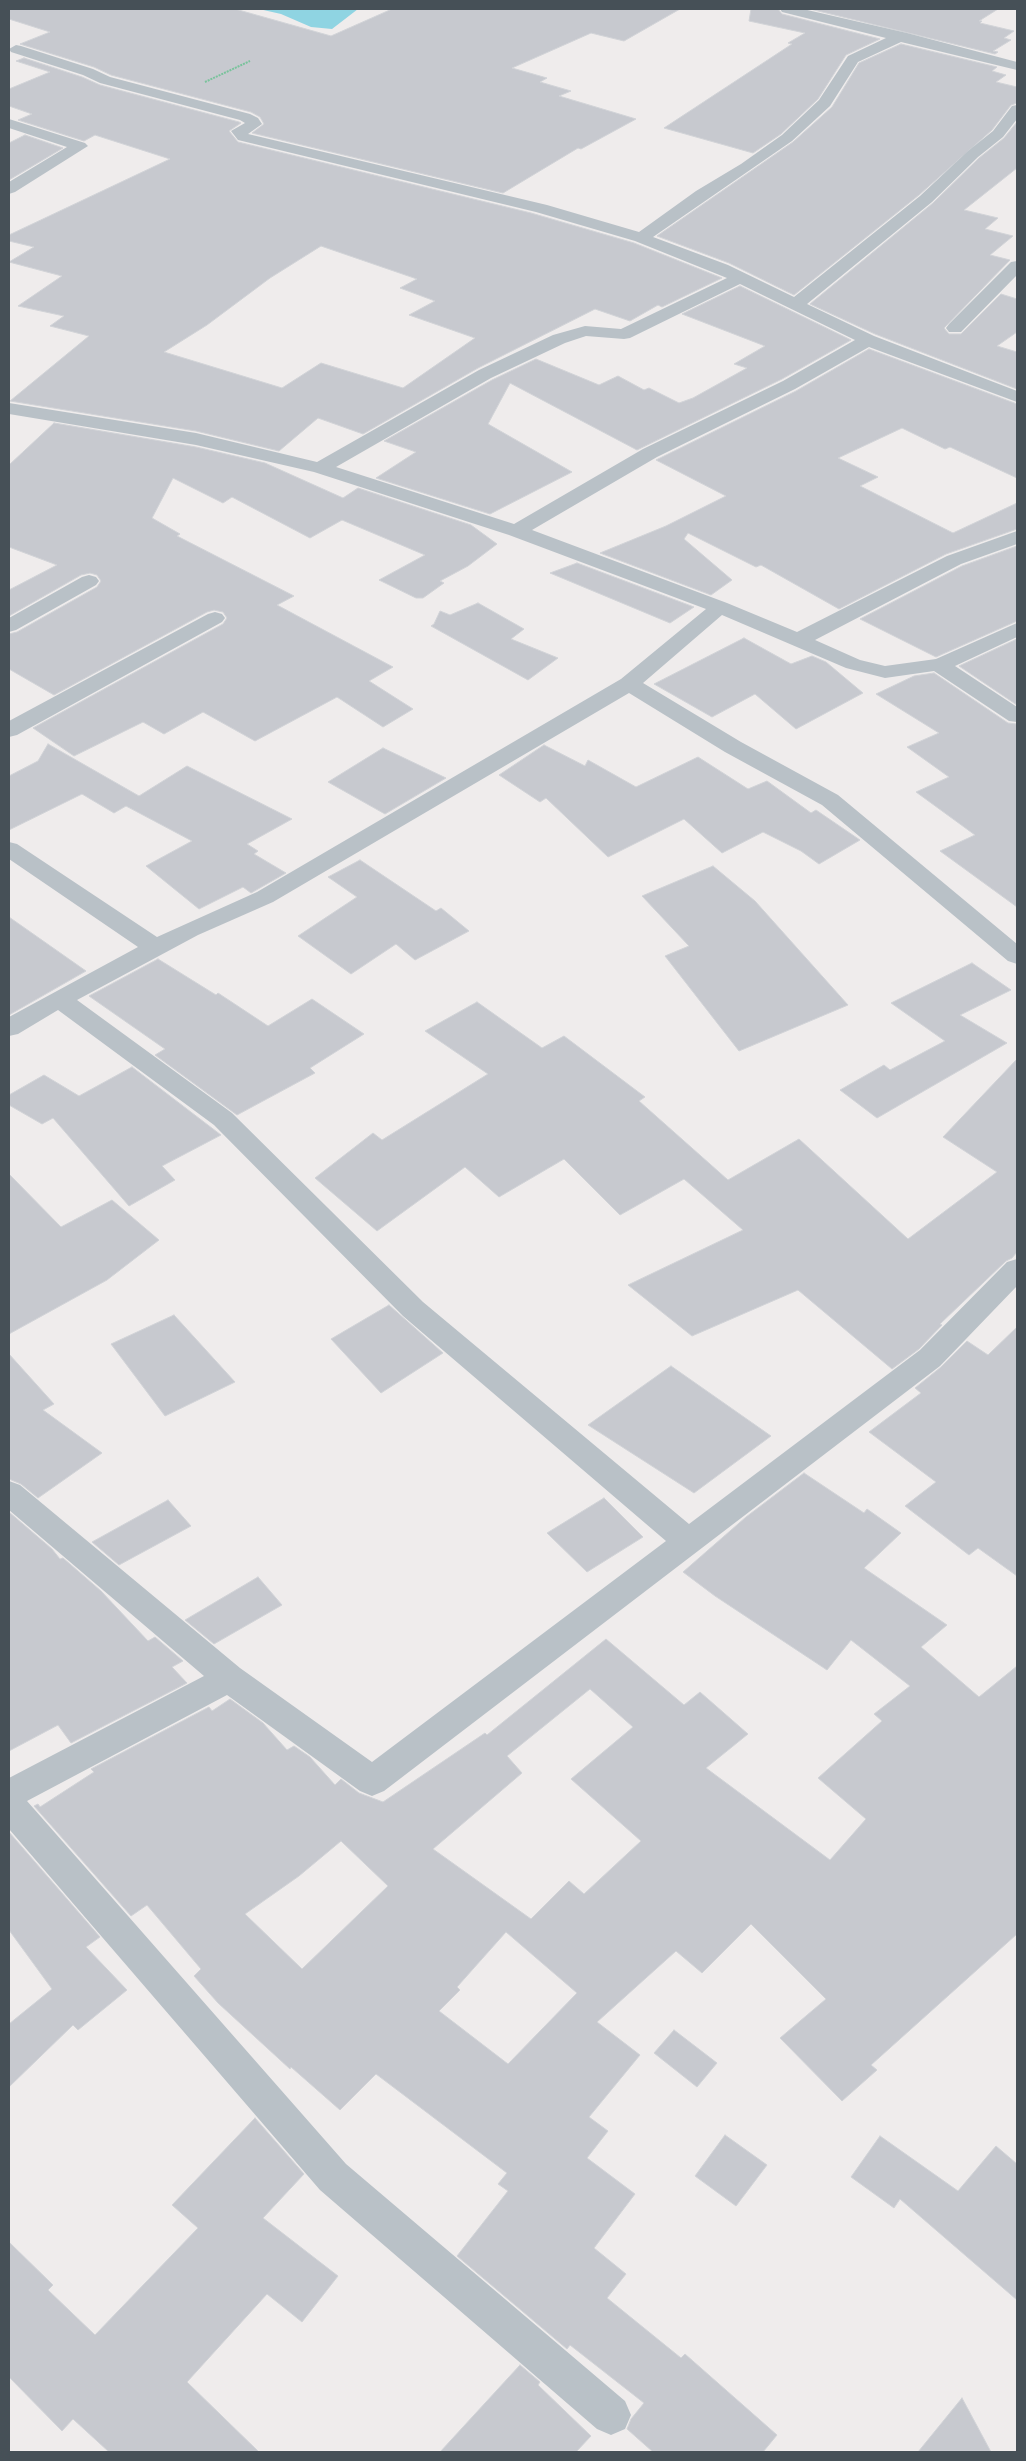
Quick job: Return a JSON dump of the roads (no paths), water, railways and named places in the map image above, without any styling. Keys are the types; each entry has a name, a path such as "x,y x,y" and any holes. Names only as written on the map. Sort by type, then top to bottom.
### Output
{"street":[{"path":"787,9 1017,66"},
{"path":"641,238 702,194 747,167 787,138 825,103 853,59 902,36"},
{"path":"16,49 88,72 105,80 171,99 245,117 253,121 254,124 239,131 239,134 243,136 542,208 641,238 722,269 868,340 1015,393"},
{"path":"795,305 926,199 972,154 998,134 1017,109"},
{"path":"9,123 80,146 9,188"},
{"path":"955,328 1017,266"},
{"path":"320,468 485,374 559,339 584,331 624,334 740,278"},
{"path":"516,531 650,453 789,385 868,340"},
{"path":"9,408 196,439 320,468 516,531 720,607 853,664 885,672 924,665 939,665 1017,629"},
{"path":"798,640 954,560 1017,537"},
{"path":"9,626 89,581"},
{"path":"9,1028 59,999 189,930 265,897 629,684 720,607"},
{"path":"9,730 215,618"},
{"path":"939,665 1017,716"},
{"path":"629,684 733,747 830,800 1017,956"},
{"path":"9,849 156,948"},
{"path":"59,999 223,1119 413,1309 688,1541"},
{"path":"9,1493 229,1678 372,1781 930,1358 1017,1268"},
{"path":"9,1794 229,1678"},
{"path":"9,1805 333,2177 611,2415"}],"water":[{"path":"259,9 358,9 332,29 311,27 281,14"}]}
